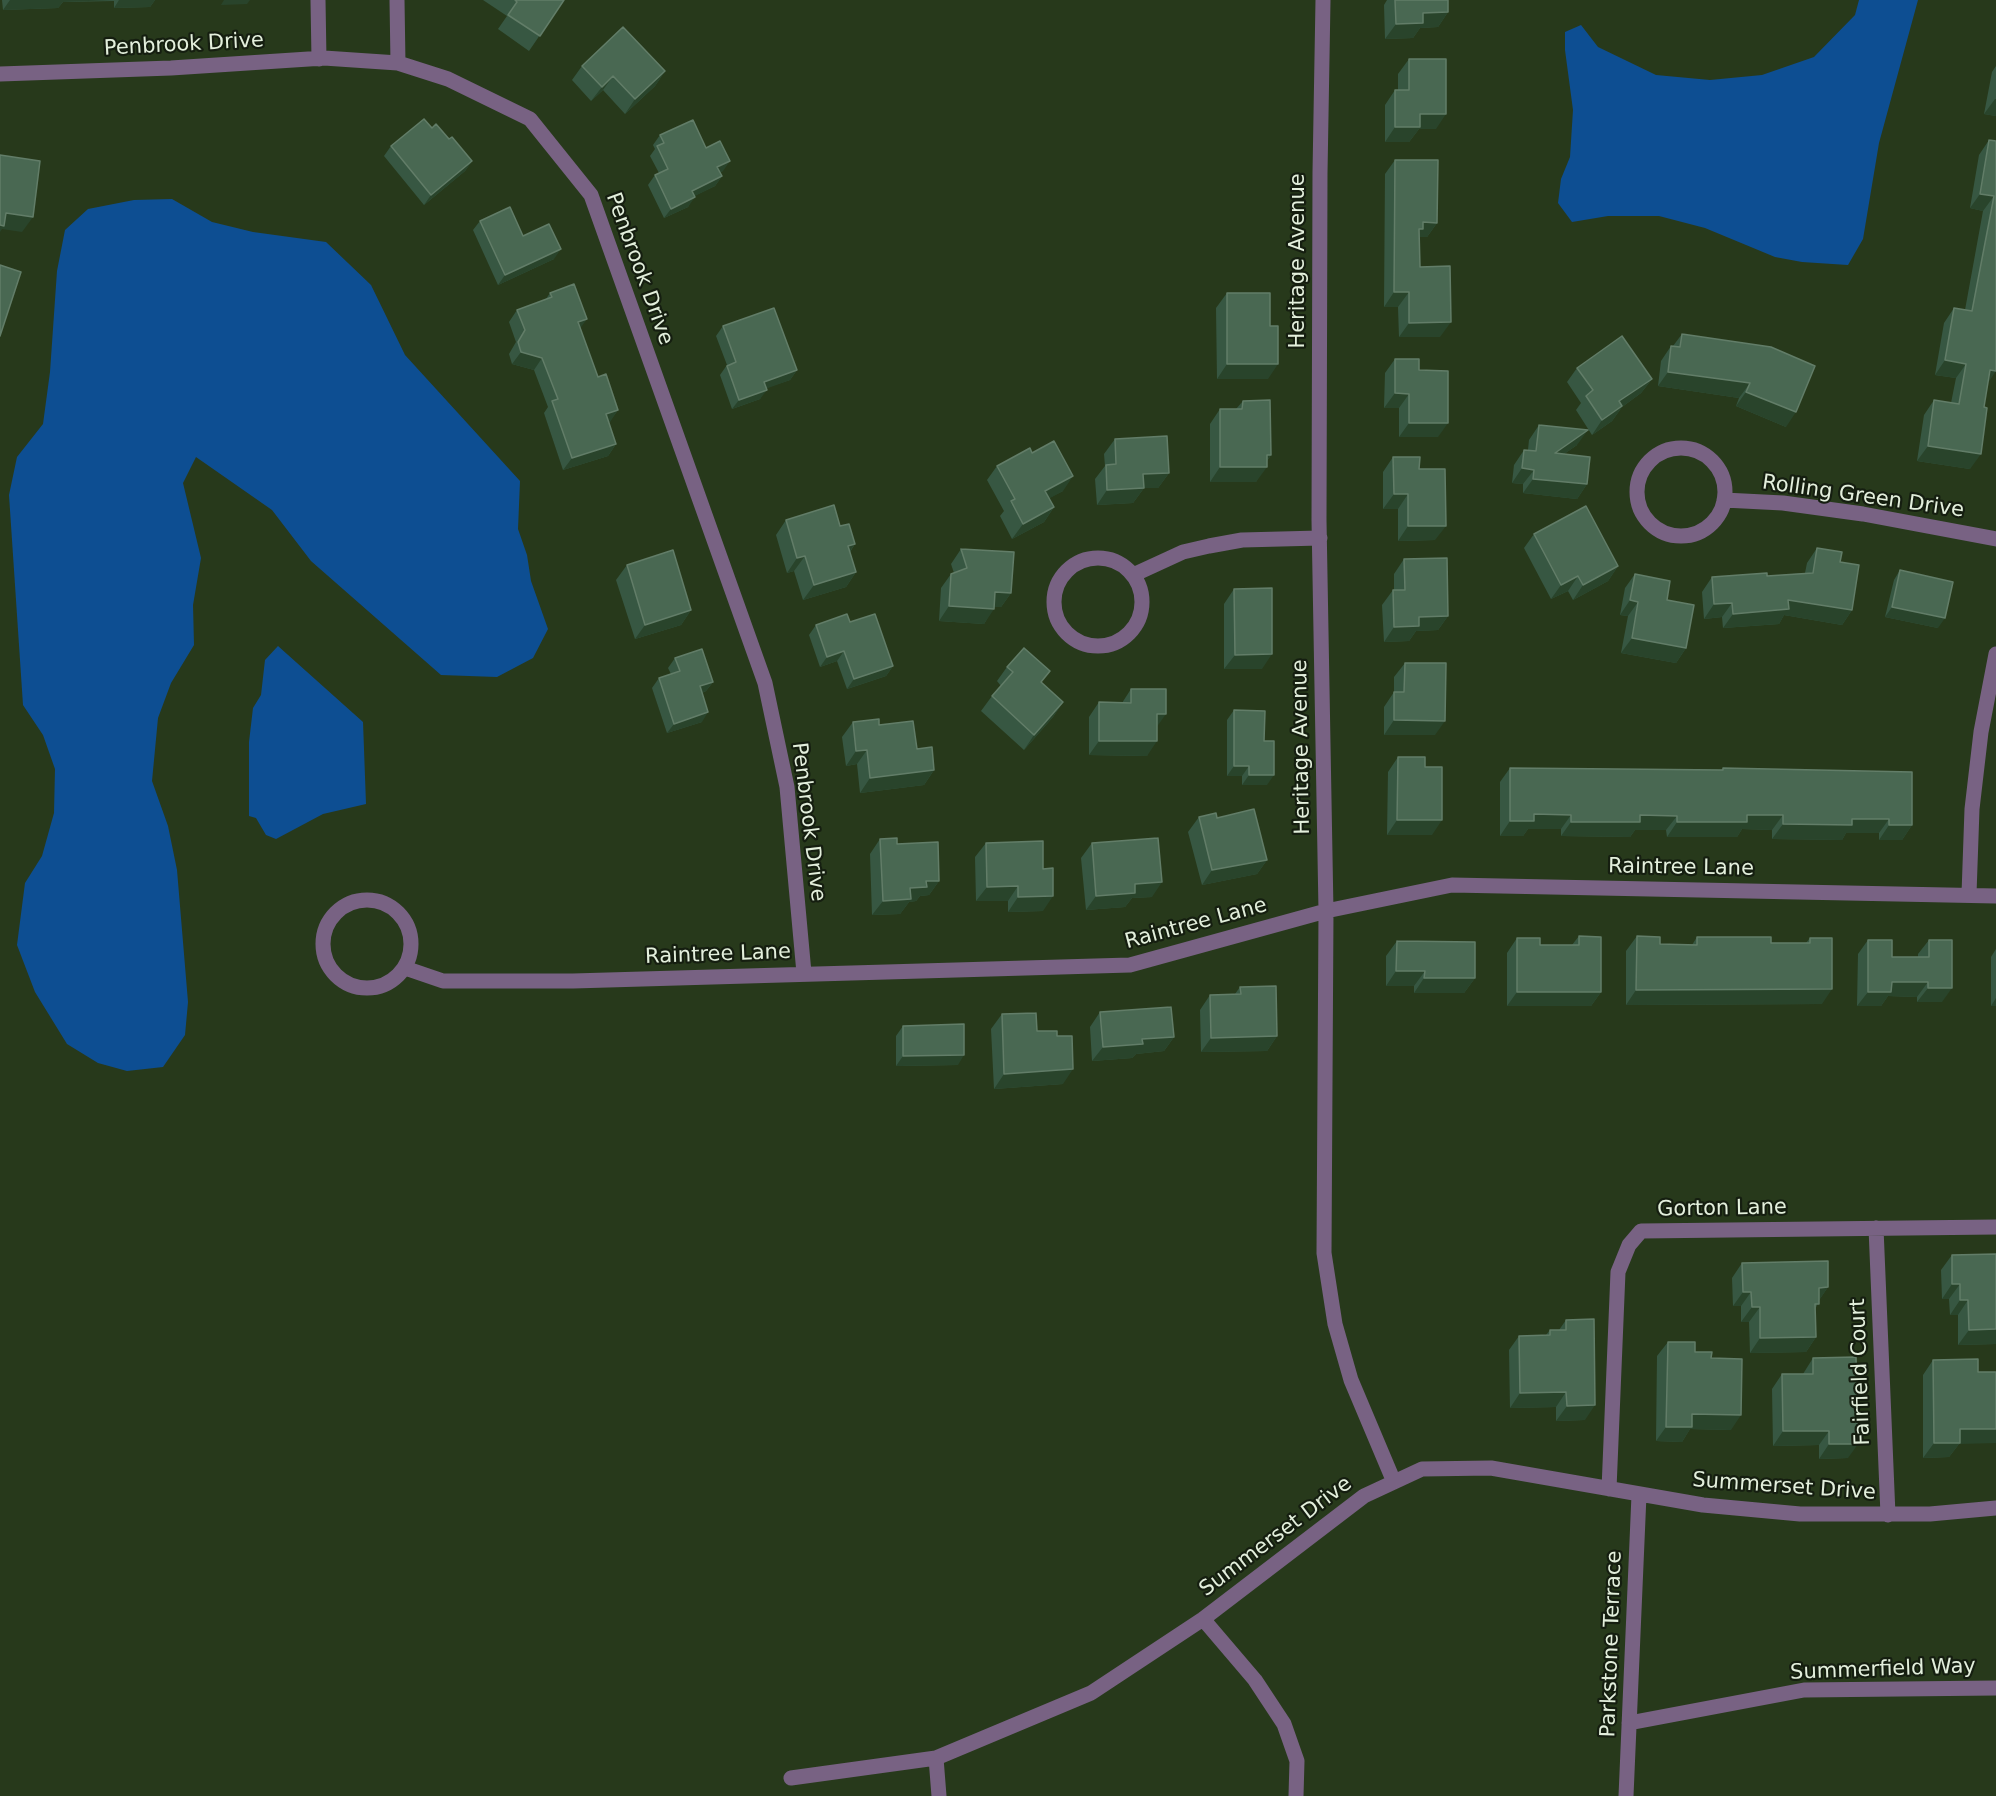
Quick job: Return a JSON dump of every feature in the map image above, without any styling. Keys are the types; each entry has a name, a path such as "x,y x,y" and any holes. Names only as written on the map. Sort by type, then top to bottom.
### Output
{"street":[{"path":"318,0 319,58"},
{"path":"397,0 398,63"},
{"name":"Heritage Avenue","path":"1323,0 1320,173 1320,538 1326,910 1324,1253 1335,1324 1351,1380 1394,1482"},
{"name":"Penbrook Drive","path":"0,74 171,68 319,58 398,63 448,79 530,118 591,195 765,683 786,787 804,973"},
{"path":"1672,448 1686,448 1712,460 1722,479 1724,500 1719,514 1709,526 1697,533 1682,537 1667,535 1654,528 1643,517 1637,503 1636,488 1648,462 1659,453 1672,448"},
{"name":"Rolling Green Drive","path":"1724,500 1783,503 1852,512 1996,539"},
{"path":"1133,575 1183,552 1209,546 1242,540 1320,538"},
{"path":"1096,558 1110,559 1123,565 1133,575 1140,588 1143,603 1140,618 1126,636 1107,646 1092,646 1078,642 1066,633 1058,621 1054,607 1054,593 1069,568 1081,561 1096,558"},
{"path":"1969,894 1976,776 1981,732 1996,654"},
{"name":"Raintree Lane","path":"405,968 443,981 573,981 1130,965 1326,910 1452,885 1996,896"},
{"path":"370,900 385,903 398,912 407,924 411,938 411,953 405,968 396,978 377,987 356,987 343,982 333,972 324,953 324,932 331,919 342,908 355,901 370,900"},
{"name":"Gorton Lane","path":"1609,1489 1618,1272 1629,1245 1641,1231 1996,1227"},
{"name":"Fairfield Court","path":"1876,1228 1888,1515"},
{"name":"Summerset Drive","path":"791,1778 936,1758 1090,1693 1203,1619 1364,1496 1422,1469 1491,1468 1703,1505 1800,1514 1888,1515 1996,1508"},
{"name":"Parkstone Terrace","path":"1626,1796 1639,1495"},
{"path":"1203,1619 1255,1680 1284,1724 1297,1761 1296,1796"},
{"name":"Summerfield Way","path":"1629,1724 1804,1690 1996,1688"},
{"path":"936,1758 939,1796"}],"water":[{"path":"1859,0 1918,0 1879,143 1863,239 1848,265 1802,262 1775,257 1705,228 1659,216 1608,216 1572,222 1558,203 1561,179 1570,157 1573,110 1565,50 1565,32 1581,25 1598,47 1656,75 1710,80 1762,75 1814,57 1855,15"},
{"path":"172,199 212,222 253,232 326,242 371,285 405,355 520,481 518,529 527,555 531,581 548,629 533,658 497,677 441,675 311,561 272,510 196,457 183,483 201,558 193,605 194,645 171,683 158,718 152,781 168,826 177,870 188,1002 185,1035 163,1067 127,1071 98,1063 67,1044 35,992 17,945 25,883 42,856 54,813 55,769 43,735 23,705 9,495 17,457 43,424 50,372 57,271 65,230 88,209 134,200"},
{"path":"278,646 363,722 366,804 323,814 276,839 266,835 256,818 249,816 249,742 253,708 261,695 265,660"}],"building":[{"path":"515,0 564,0 540,36 508,15 517,2"},
{"path":"1395,0 1448,0 1448,12 1423,13 1423,23 1396,24"},
{"path":"623,27 665,71 635,99 613,76 602,87 582,66"},
{"path":"1409,59 1446,59 1446,114 1420,114 1420,127 1395,127 1395,90 1409,90"},
{"path":"424,119 432,128 436,124 449,139 452,137 472,161 431,195 391,146"},
{"path":"693,120 706,148 720,141 730,161 717,167 722,176 692,191 695,197 671,209 655,175 668,169 657,146 664,143 660,135"},
{"path":"1989,140 1996,141 1996,371 1990,370 1984,407 1987,408 1981,454 1928,446 1934,400 1959,404 1966,364 1945,360 1954,308 1972,311 1994,196 1980,194"},
{"path":"0,155 40,161 33,217 6,213 4,226 0,225"},
{"path":"1395,160 1438,160 1437,223 1423,222 1423,229 1419,229 1420,267 1450,266 1451,322 1409,323 1409,292 1394,292"},
{"path":"510,207 523,236 549,224 561,249 505,275 480,221"},
{"path":"0,265 21,272 0,336"},
{"path":"574,284 587,319 578,322 598,377 606,374 618,410 606,414 616,444 572,458 552,401 558,399 542,358 521,352 518,342 525,330 517,310 552,297 550,293"},
{"path":"1227,293 1270,293 1270,326 1278,326 1278,364 1227,364"},
{"path":"774,308 797,370 764,382 767,390 739,400 727,366 736,362 723,326"},
{"path":"1682,334 1771,347 1815,366 1796,412 1746,392 1750,383 1668,372 1671,346 1680,347"},
{"path":"1622,336 1652,379 1619,401 1622,406 1602,420 1586,396 1593,390 1577,368"},
{"path":"1395,359 1419,359 1419,370 1448,371 1448,423 1409,423 1409,394 1395,393"},
{"path":"1270,400 1271,455 1267,455 1267,467 1220,467 1220,409 1242,409 1243,401"},
{"path":"1539,425 1588,430 1555,453 1590,457 1587,484 1533,479 1534,470 1522,468 1524,450 1536,451"},
{"path":"1167,436 1169,473 1143,474 1144,488 1107,490 1106,465 1116,464 1115,439"},
{"path":"1054,441 1073,476 1045,491 1054,507 1023,524 1011,501 1015,499 997,466 1030,448 1032,453"},
{"path":"1393,457 1420,457 1419,469 1445,469 1446,526 1408,526 1408,494 1394,494"},
{"path":"834,505 840,526 849,524 855,544 848,546 856,572 814,585 805,556 797,558 786,520"},
{"path":"1586,506 1618,566 1583,585 1578,576 1561,585 1534,534"},
{"path":"1817,548 1842,552 1840,562 1859,565 1852,610 1788,600 1789,609 1733,614 1732,603 1714,604 1712,577 1767,573 1767,576 1813,573"},
{"path":"961,549 1014,552 1011,593 995,592 994,609 949,606 951,574 967,568"},
{"path":"673,550 691,610 645,625 627,565"},
{"path":"1447,558 1448,616 1419,617 1419,626 1394,627 1393,590 1405,590 1404,559"},
{"path":"1900,570 1953,582 1945,618 1892,607"},
{"path":"1635,574 1670,581 1667,600 1694,605 1686,648 1632,638 1638,602 1630,600"},
{"path":"1272,588 1272,654 1235,655 1234,589"},
{"path":"847,614 850,622 875,614 893,666 854,679 844,651 827,657 816,625"},
{"path":"1024,648 1050,671 1041,682 1063,702 1034,735 992,696 1013,672 1007,667"},
{"path":"702,649 713,682 700,686 708,712 674,724 659,678 680,671 675,658"},
{"path":"1405,663 1446,663 1445,721 1394,720 1394,692 1404,692"},
{"path":"1131,689 1166,689 1166,714 1157,714 1157,741 1099,741 1099,702 1131,703"},
{"path":"1234,710 1265,711 1264,741 1274,741 1274,775 1249,775 1249,766 1234,766"},
{"path":"879,719 879,725 913,721 917,749 932,747 934,770 870,778 867,750 856,751 853,722"},
{"path":"1398,757 1425,757 1425,767 1442,767 1442,820 1397,820"},
{"path":"1510,768 1723,770 1723,768 1912,772 1912,825 1889,825 1889,819 1852,819 1852,825 1783,824 1783,815 1747,815 1747,822 1677,822 1677,816 1640,815 1640,822 1571,822 1571,815 1534,814 1534,821 1510,821"},
{"path":"1254,809 1267,860 1212,870 1199,817 1216,813 1217,818"},
{"path":"897,838 897,844 938,842 939,881 926,881 927,887 910,888 911,899 883,901 880,839"},
{"path":"1158,838 1162,882 1135,884 1135,893 1096,896 1092,843"},
{"path":"1043,841 1043,869 1053,868 1053,896 1018,897 1018,886 987,887 986,843"},
{"path":"1579,936 1601,937 1601,992 1517,992 1517,938 1540,938 1540,945 1579,945"},
{"path":"1637,936 1660,937 1660,944 1697,945 1697,937 1771,937 1771,943 1810,943 1810,938 1832,938 1832,989 1636,990"},
{"path":"1868,940 1892,940 1892,957 1929,957 1929,940 1952,940 1952,988 1928,988 1928,982 1892,982 1891,992 1868,992"},
{"path":"1397,941 1475,942 1475,978 1424,978 1425,971 1396,971"},
{"path":"1276,986 1277,1036 1211,1038 1210,995 1241,994 1240,987"},
{"path":"1171,1007 1174,1037 1142,1039 1143,1044 1103,1047 1100,1012"},
{"path":"1036,1013 1037,1031 1057,1031 1057,1036 1072,1036 1073,1069 1004,1074 1002,1014"},
{"path":"964,1024 964,1055 903,1056 903,1026"},
{"path":"1996,1254 1996,1329 1969,1330 1968,1300 1960,1300 1960,1284 1952,1284 1952,1255"},
{"path":"1828,1261 1828,1287 1819,1288 1819,1304 1815,1304 1816,1337 1760,1338 1760,1307 1752,1307 1751,1292 1743,1292 1742,1263"},
{"path":"1594,1319 1595,1405 1567,1406 1566,1392 1520,1393 1519,1336 1550,1335 1550,1330 1566,1330 1566,1320"},
{"path":"1668,1342 1695,1342 1695,1352 1712,1352 1711,1358 1742,1359 1741,1415 1692,1414 1692,1427 1666,1427"},
{"path":"1856,1357 1858,1444 1829,1444 1829,1431 1783,1431 1782,1374 1813,1374 1813,1358"},
{"path":"1978,1359 1978,1372 1996,1372 1996,1429 1960,1429 1960,1443 1934,1443 1933,1360"}]}
